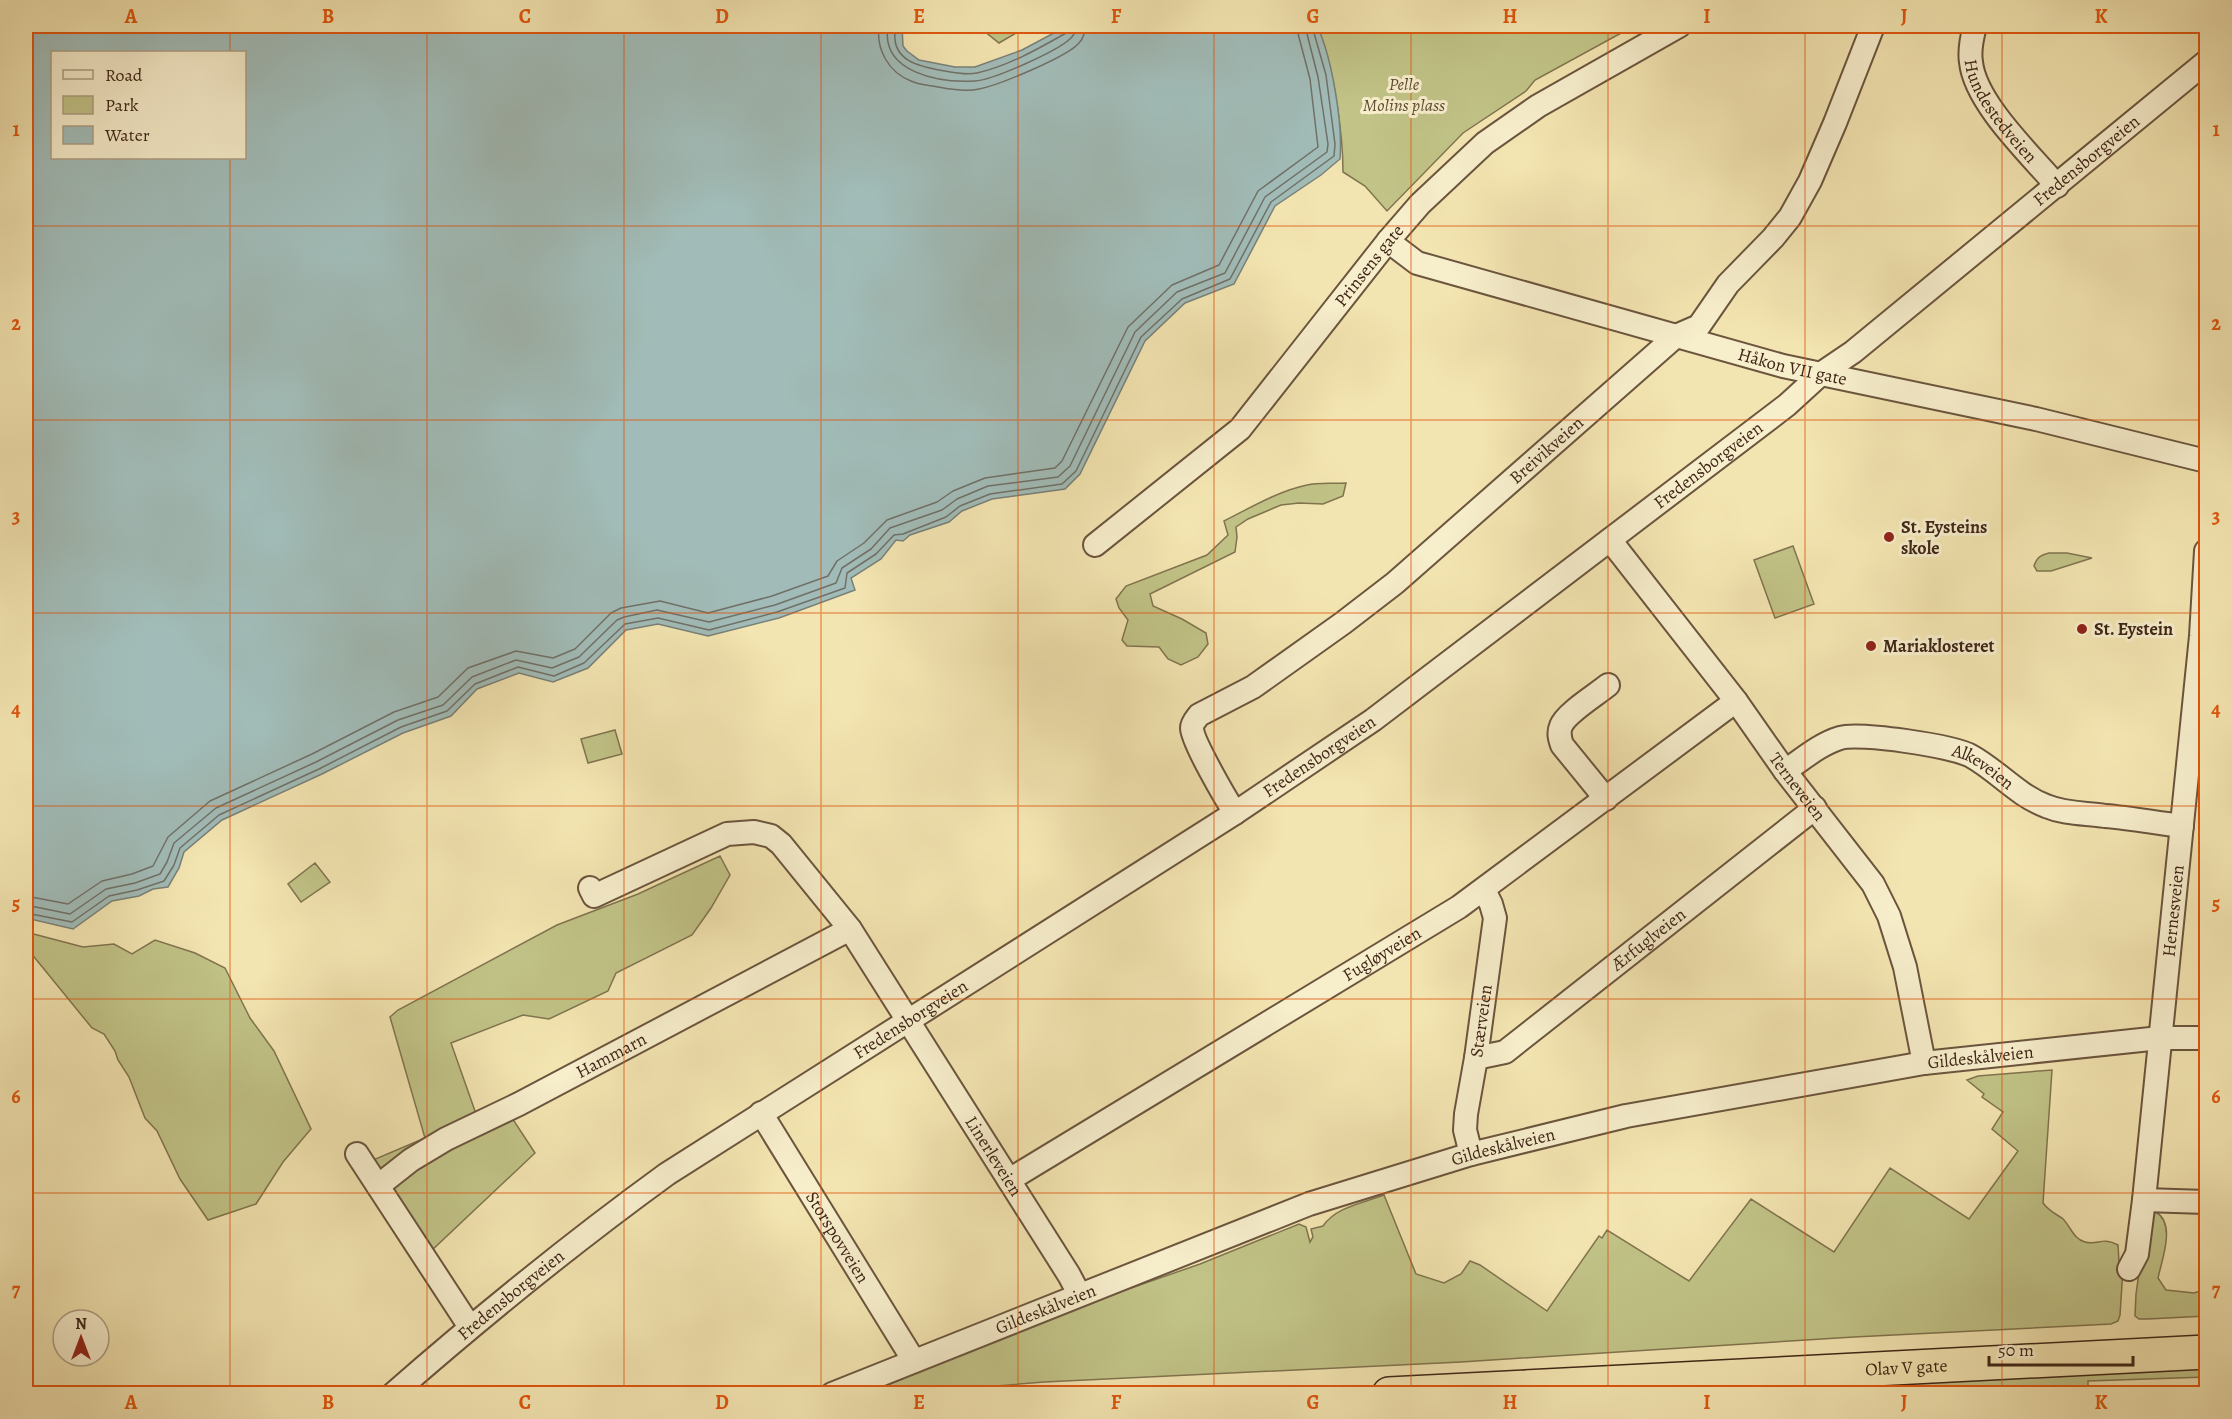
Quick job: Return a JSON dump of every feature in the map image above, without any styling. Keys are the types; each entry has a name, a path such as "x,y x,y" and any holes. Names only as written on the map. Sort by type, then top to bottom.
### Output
{"highway":[{"name":"Olav V gate","path":"1389,1394 2206,1352"}],"street":[{"name":"Prinsens gate","path":"1095,545 1240,429 1388,240 1420,204 1485,143 1538,106 1679,26"},
{"name":"Breivikveien","path":"1235,813 1224,796 1196,739 1192,728 1194,721 1199,716 1253,687 1395,583 1676,336 1699,326 1728,284 1790,217 1810,182 1873,26"},
{"name":"Hundestedveien","path":"1974,26 1971,40 1971,62 1974,78 1984,98 2057,186"},
{"name":"Fredensborgveien","path":"393,1394 470,1327 581,1237 667,1174 1235,813 1373,720 1787,405 1822,373 1853,352 2206,62"},
{"name":"Håkon VII gate","path":"1388,240 1417,263 1783,366 2036,419 2206,461"},
{"name":"Terneveien","path":"1610,540 1736,701 1785,771 1873,884 1889,916 1905,967 1924,1063"},
{"name":"Hernesveien","path":"2129,1269 2137,1254 2144,1200 2182,826 2204,637 2206,551"},
{"path":"1606,799 1562,745 1560,727 1566,719 1608,685"},
{"name":"Fugløyveien","path":"1010,1180 1460,907 1736,701"},
{"name":"Alkeveien","path":"1785,771 1822,745 1842,737 1867,737 1946,748 1968,755 1991,769 2025,797 2049,807 2071,813 2182,826"},
{"name":"Ærfuglveien","path":"1476,1058 1504,1052 1815,808"},
{"path":"590,888 594,896 727,834 754,832 771,836 781,844 849,929 907,1020"},
{"name":"Stærveien","path":"1471,1154 1465,1130 1466,1114 1495,918 1484,890"},
{"name":"Hammarn","path":"378,1186 411,1160 446,1139 519,1104 849,929"},
{"name":"Linerleveien","path":"907,1020 1070,1275 1079,1294"},
{"name":"Gildeskålveien","path":"832,1394 1309,1204 1471,1154 1626,1116 1924,1063 2160,1038 2206,1038"},
{"name":"Storspovveien","path":"761,1113 914,1361"},
{"path":"357,1154 470,1327"},
{"path":"2144,1200 2206,1202"}],"green space":[{"path":"972,26 1028,26 999,43 979,27"},
{"name":"Pelle Molins plass","path":"1317,26 1634,26 1535,80 1526,91 1463,133 1387,211 1365,186 1343,172 1336,98 1328,58"},
{"path":"1346,483 1343,496 1323,504 1281,505 1248,519 1236,527 1235,552 1150,594 1153,606 1206,633 1208,644 1198,657 1181,665 1168,659 1159,647 1127,646 1122,640 1128,620 1119,608 1116,599 1126,586 1207,555 1228,535 1224,521 1264,500 1307,485"},
{"path":"1793,546 1814,604 1775,618 1754,560"},
{"path":"2049,553 2067,553 2092,558 2051,571 2037,571 2034,566 2036,560"},
{"path":"615,730 622,754 588,763 581,739"},
{"path":"720,856 730,875 692,935 616,973 608,991 549,1019 523,1015 451,1043 475,1111 486,1120 508,1112 535,1153 431,1251 373,1160 425,1138 390,1017 398,1010 557,925 638,894"},
{"path":"315,863 330,882 301,902 288,884"},
{"path":"26,932 83,947 114,944 132,954 155,940 195,953 225,968 250,1018 274,1051 311,1129 283,1162 256,1204 208,1220 180,1179 157,1131 145,1118 129,1077 115,1051 104,1034 92,1028 26,947"},
{"path":"2052,1070 2043,1203 2062,1218 2081,1240 2089,1243 2108,1241 2118,1245 2119,1262 2123,1269 2120,1315 2118,1321 2111,1324 1854,1337 1461,1362 1044,1382 940,1393 865,1394 1108,1296 1200,1264 1299,1224 1306,1227 1310,1242 1313,1237 1311,1229 1323,1226 1342,1210 1384,1195 1416,1274 1444,1283 1461,1274 1470,1261 1480,1265 1547,1311 1599,1236 1602,1238 1607,1230 1689,1281 1751,1199 1834,1252 1890,1168 1969,1219 2018,1151 1992,1129 2003,1112 1982,1097 1984,1094 1967,1080 1978,1076"},
{"path":"2156,1212 2162,1218 2166,1233 2158,1278 2166,1290 2194,1293 2206,1289 2206,1316 2139,1319 2135,1316 2147,1216"},
{"path":"2206,1362 2206,1377 2088,1381 2088,1393 2057,1393 2056,1386 1837,1394 1848,1383"}],"water":[{"path":"26,26 902,26 903,46 919,60 955,67 975,67 1022,50 1067,26 1317,26 1332,72 1340,128 1340,159 1321,175 1275,206 1234,284 1185,303 1145,341 1080,474 1065,489 992,499 962,511 949,522 910,535 903,541 896,540 881,559 851,578 855,590 779,618 708,636 658,624 626,630 588,668 553,682 519,673 477,689 451,716 403,733 322,774 222,820 184,852 179,868 168,887 112,901 73,929 26,918"}],"place":[{"name":"St. Eysteins skole","path":"1889,537"},
{"name":"St. Eystein","path":"2082,629"},
{"name":"Mariaklosteret","path":"1871,646"}]}
